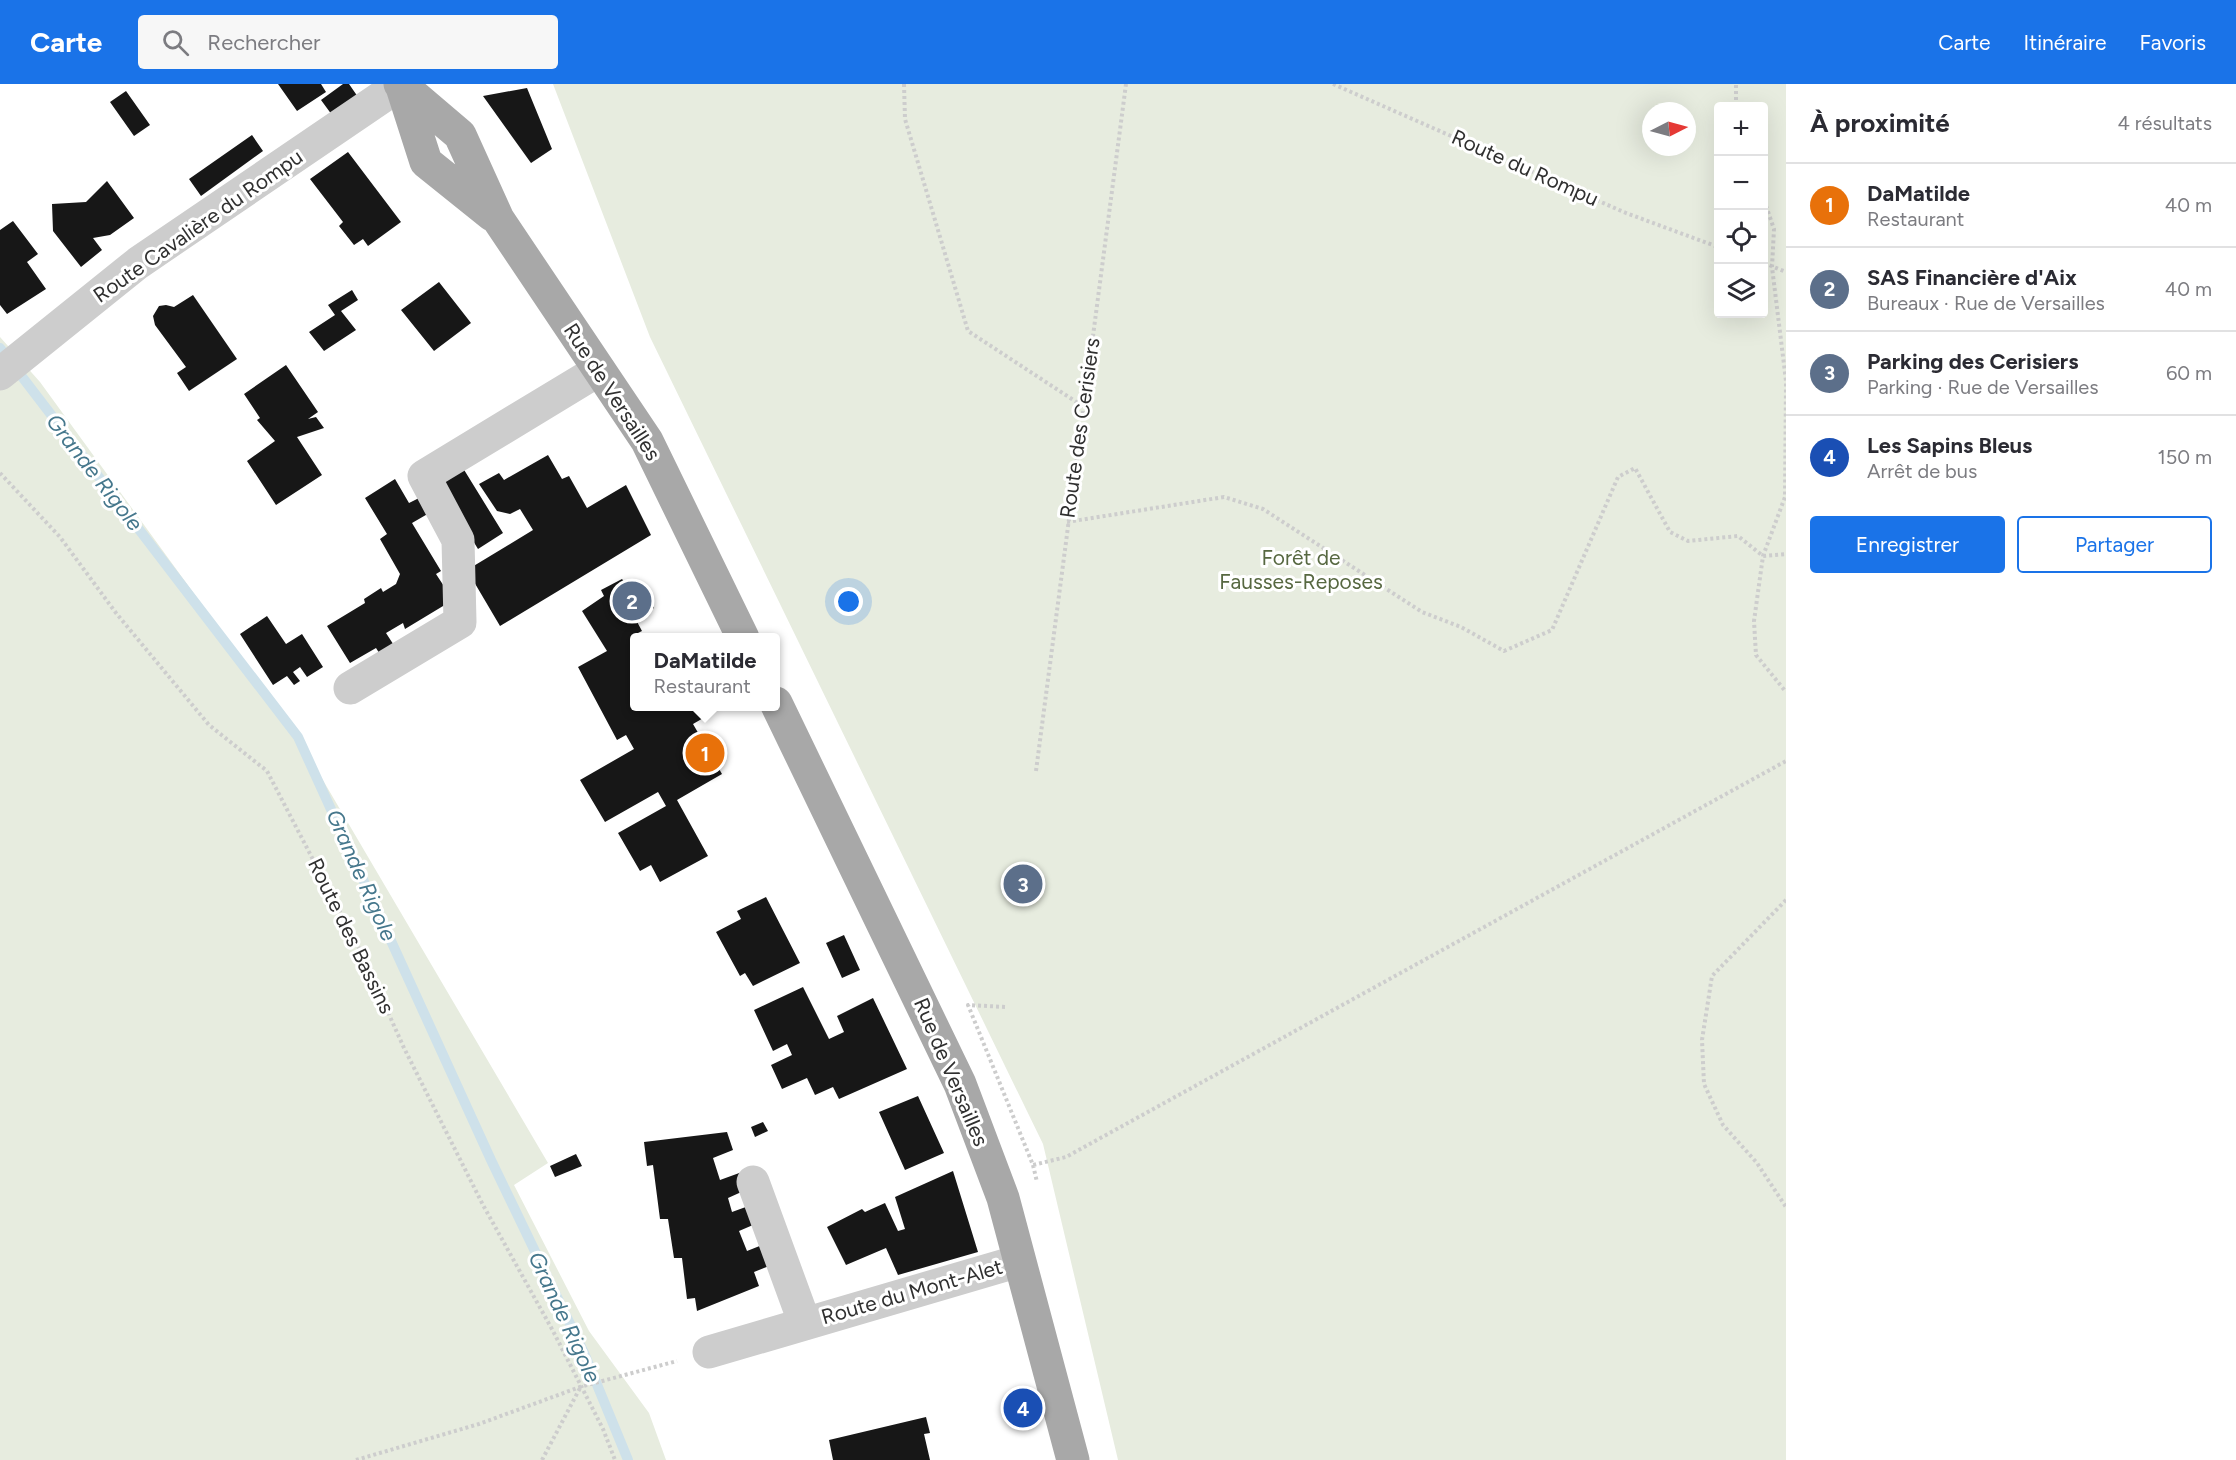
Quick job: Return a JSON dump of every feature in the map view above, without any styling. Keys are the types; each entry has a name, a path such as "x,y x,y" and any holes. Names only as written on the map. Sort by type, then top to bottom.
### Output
{"main road":[{"name":"Rue de Versailles","path":"400,84 426,162 498,219 647,441 741,633"},
{"name":"Rue de Versailles","path":"779,711 960,1084 1002,1198 1073,1460"}],"street":[{"name":"Route Cavalière du Rompu","path":"0,374 138,263 400,84"},
{"path":"350,688 460,622 458,540 424,476 599,370"},
{"name":"Route du Mont-Alet","path":"753,1182 805,1324"},
{"name":"Route du Mont-Alet","path":"710,1352 1019,1261"}],"path":[{"path":"904,84 905,119 968,331 1084,407"},
{"name":"Route des Cerisiers","path":"1036,771 1126,84"},
{"name":"Route du Rompu","path":"1333,84 1626,213 1714,245"},
{"path":"1736,84 1736,102"},
{"path":"1767,210 1774,229 1773,267 1786,381 1785,497 1763,556 1754,621 1756,655 1786,692"},
{"path":"1766,264 1786,272"},
{"path":"1067,522 1224,497 1263,509 1422,612 1461,627 1504,651 1552,630 1618,477 1635,468 1670,532 1688,541 1738,536 1763,556 1786,554"},
{"name":"Route des Bassins","path":"0,472 60,537 116,613 209,725 267,771 361,952 405,1048 483,1205 553,1331 603,1429 615,1460"},
{"path":"1005,1008 968,1005 1033,1165 1066,1157 1786,760"},
{"path":"1786,900 1712,976 1702,1040 1704,1084 1722,1125 1757,1163 1786,1207"},
{"path":"357,1460 479,1424 580,1387 710,1352"},
{"path":"542,1460 580,1387"}],"green space":[{"name":"Forêt de Fausses-Reposes","path":"553,84 1786,84 1786,1460 1118,1460 1043,1144 650,337"},
{"path":"0,337 40,382 294,731 548,1163 514,1185 589,1331 649,1413 666,1460 0,1460"}],"building":[{"path":"278,84 321,84 326,92 297,111"},
{"path":"343,84 349,84 358,97 332,115 321,100"},
{"path":"527,88 552,149 531,163 483,96"},
{"path":"126,91 150,125 134,136 110,102"},
{"path":"252,135 263,151 201,196 189,179"},
{"path":"348,152 401,222 368,246 363,239 354,245 339,226 343,222 310,179"},
{"path":"107,181 134,218 110,235 93,238 102,250 81,267 53,231 52,204 86,202"},
{"path":"13,221 38,254 27,262 46,289 7,314 0,305 0,230"},
{"path":"439,282 471,323 434,351 401,310"},
{"path":"352,290 358,300 341,311 356,330 324,351 309,332 335,315 328,305"},
{"path":"193,295 237,359 189,391 177,373 186,367 155,325 153,316 159,306 174,307"},
{"path":"286,365 318,412 308,419 316,417 324,428 297,437 322,475 276,505 247,461 275,441 257,420 260,418 244,394"},
{"path":"548,455 562,479 569,476 587,508 626,485 651,535 500,626 467,570 533,530 520,509 510,514 497,511 479,484 499,473 504,480"},
{"path":"458,460 503,533 478,549 433,475"},
{"path":"395,479 409,503 421,497 431,512 412,523 441,571 436,574 453,600 405,629 403,623 386,633 397,650 383,659 376,648 350,663 327,626 365,603 364,599 381,588 383,592 396,584 400,574 380,539 387,534 365,498"},
{"path":"622,579 626,584 631,582 635,590 642,587 654,608 635,618 642,631 630,633 630,711 715,711 693,724 722,774 677,800 708,856 660,882 651,865 640,871 618,833 666,806 658,792 605,822 580,780 634,749 626,735 617,740 578,667 607,651 582,611 604,596 601,590"},
{"path":"267,616 286,644 302,634 323,667 307,677 300,667 293,672 300,681 294,685 287,676 273,685 240,634"},
{"path":"766,897 800,963 753,986 745,973 740,976 716,932 741,919 737,911"},
{"path":"844,935 860,970 842,978 826,943"},
{"path":"803,987 829,1039 844,1032 837,1016 873,998 907,1069 839,1099 833,1087 815,1095 807,1078 782,1089 771,1065 792,1055 787,1044 773,1051 754,1010"},
{"path":"918,1096 944,1153 905,1170 879,1112"},
{"path":"763,1122 768,1131 755,1137 751,1127"},
{"path":"727,1132 733,1150 713,1158 720,1180 742,1172 748,1189 728,1198 732,1212 754,1204 760,1222 739,1231 747,1251 770,1242 777,1263 754,1272 759,1286 697,1311 695,1298 687,1299 682,1258 674,1258 668,1219 660,1219 653,1165 647,1166 644,1142"},
{"path":"576,1154 582,1166 555,1177 550,1166"},
{"path":"953,1171 978,1252 898,1275 886,1248 846,1265 827,1227 862,1209 865,1212 885,1203 898,1231 905,1229 895,1197"},
{"path":"926,1417 930,1433 924,1434 930,1460 833,1460 829,1440"}],"waterway":[{"name":"Grande Rigole","path":"0,348 298,737 491,1160 584,1353 628,1460"}],"place":[{"name":"SAS Financière d'Aix","path":"632,601"},
{"name":"DaMatilde","path":"705,753"},
{"name":"Parking des Cerisiers","path":"1023,884"},
{"name":"Les Sapins Bleus","path":"1023,1408"}]}
